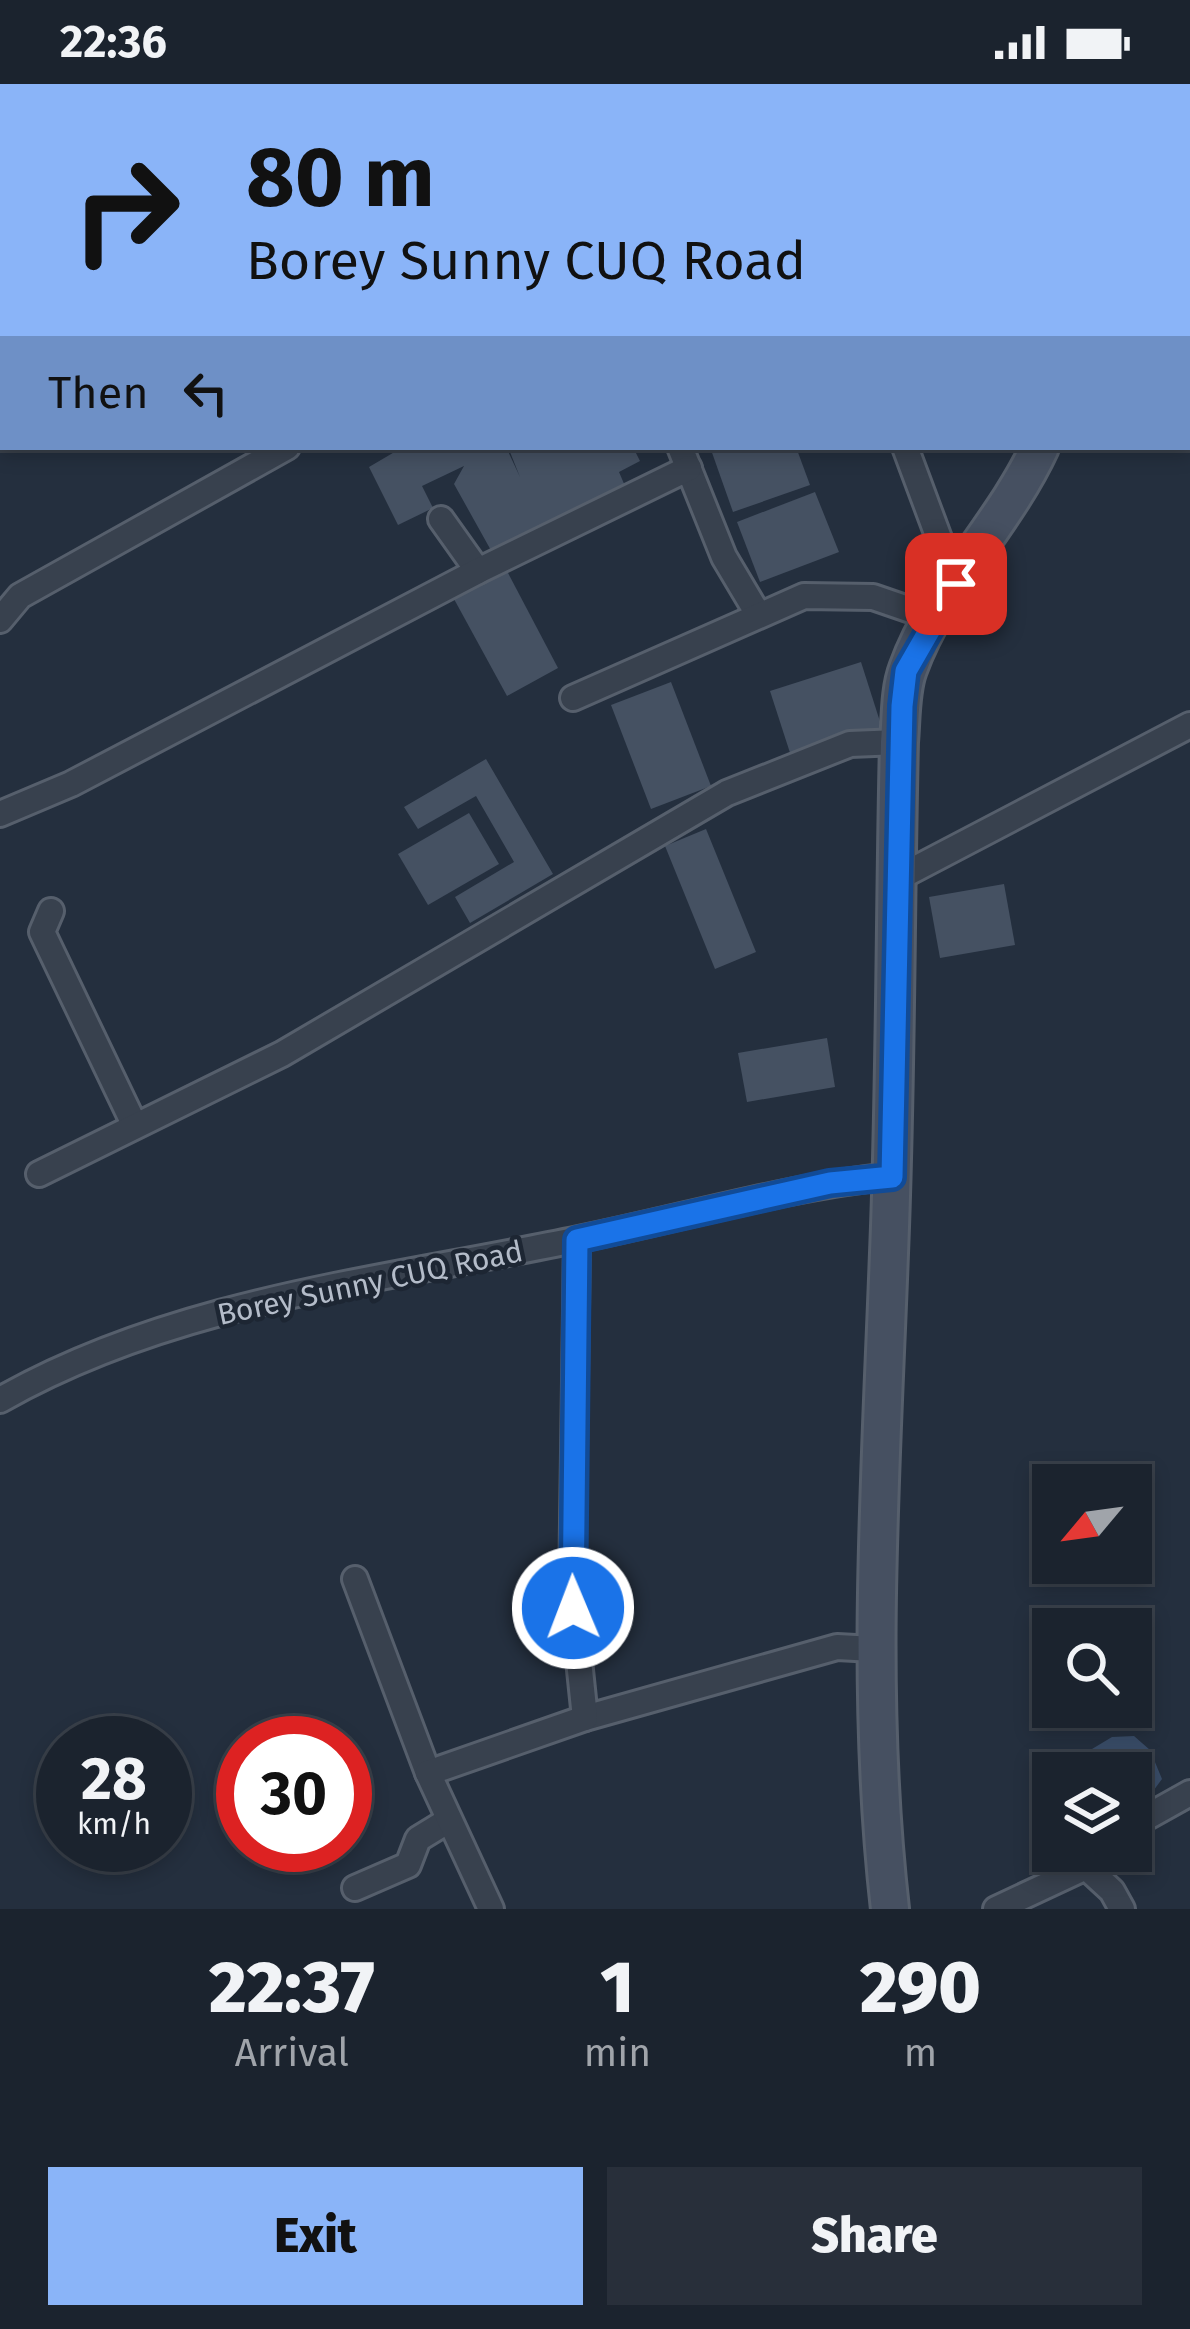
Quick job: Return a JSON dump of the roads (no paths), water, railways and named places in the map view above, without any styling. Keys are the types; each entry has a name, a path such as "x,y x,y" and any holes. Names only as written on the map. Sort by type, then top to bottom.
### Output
{"street":[{"path":"0,620 20,596 282,450"},
{"path":"906,450 956,584"},
{"path":"890,1909 876,1789 874,1648 892,1177 899,742 906,671 934,618 1045,450"},
{"path":"0,814 70,784 685,458 736,583 758,614"},
{"path":"441,519 478,571"},
{"path":"573,698 804,596 834,592 873,597 934,618"},
{"path":"896,879 1190,725"},
{"path":"39,1174 282,1054 727,793 850,744 899,742"},
{"path":"51,911 42,932 53,961 135,1126"},
{"name":"Borey Sunny CUQ Road","path":"3,1390 148,1332 392,1273 577,1240 830,1183 892,1177"},
{"path":"577,1240 572,1593 585,1718"},
{"path":"355,1579 428,1773 491,1909"},
{"path":"428,1773 585,1718 836,1647 874,1648"},
{"path":"1152,1814 1190,1793"},
{"path":"355,1888 408,1865 418,1839 449,1820"},
{"path":"996,1909 1064,1872"},
{"path":"1098,1872 1122,1909"}],"water":[{"path":"1134,1736 1151,1752 1093,1752 1112,1737"},
{"path":"1152,1755 1162,1779 1152,1793"}]}
